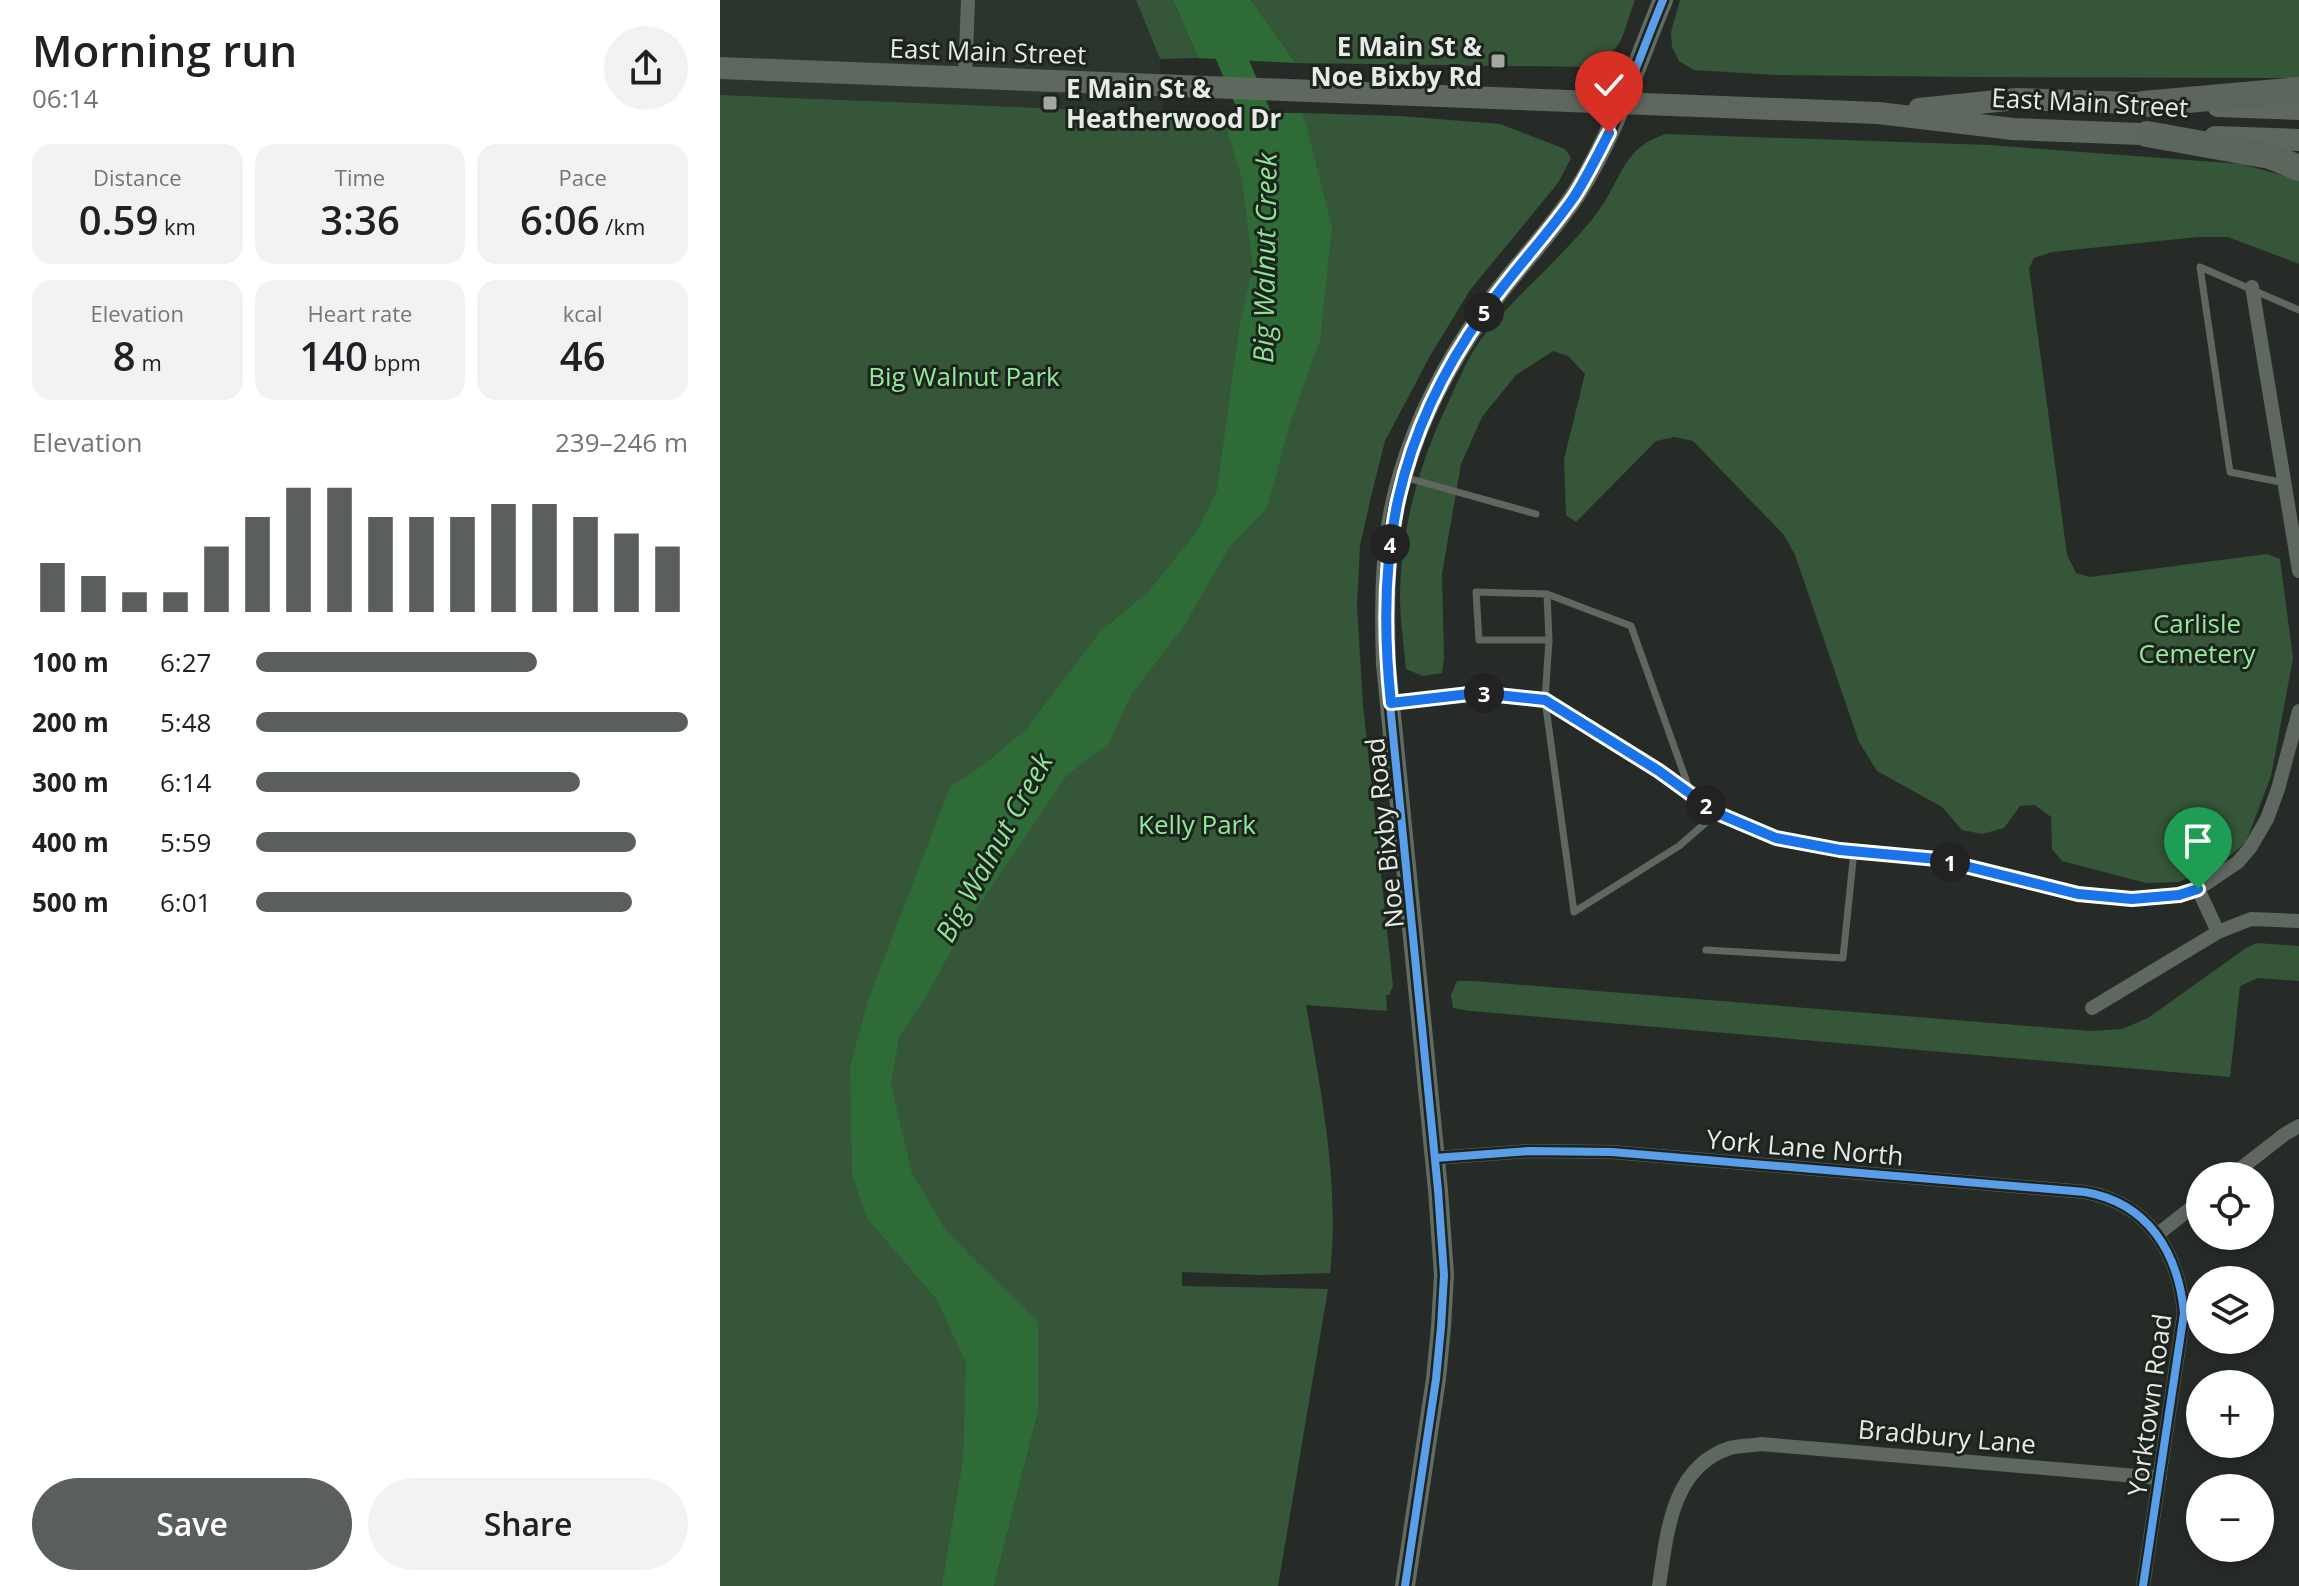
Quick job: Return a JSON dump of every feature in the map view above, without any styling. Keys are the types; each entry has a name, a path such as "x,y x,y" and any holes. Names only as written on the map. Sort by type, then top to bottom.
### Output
{"highway":[{"path":"2143,104 2299,90"},
{"path":"2147,134 2270,156 2299,168"}],"main road":[{"name":"East Main Street","path":"720,68 1878,113 2013,129 2299,140"},
{"name":"East Main Street","path":"1878,113 2017,99 2299,109"}],"street":[{"path":"965,78 968,0"},
{"name":"Noe Bixby Road","path":"1405,1586 1436,1379 1444,1275 1385,623 1394,513 1402,477 1423,421 1459,349 1511,275 1576,193 1609,133 1663,0"},
{"path":"2252,287 2285,483 2294,512 2299,571"},
{"path":"1391,703 1478,693 1545,700 1659,771 1717,813 1776,838 1854,851 1937,859 2078,894 2160,898 2198,889 2238,862 2250,848 2267,819 2278,789 2299,711"},
{"path":"2198,889 2218,932"},
{"path":"2092,1008 2218,932 2251,919 2299,921"},
{"path":"2249,1162 2299,1126"},
{"name":"York Lane North","path":"1435,1158 1529,1151 1612,1152 2085,1192 2125,1205 2158,1234"},
{"path":"2158,1234 2186,1212"},
{"name":"Yorktown Road","path":"2143,1586 2184,1313 2177,1276 2158,1234"},
{"name":"Bradbury Lane","path":"1659,1586 1669,1523 1680,1490 1702,1463 1730,1448 1761,1444 2160,1478"}],"lane":[{"path":"2285,483 2230,472 2200,267 2299,310"},
{"path":"1402,477 1536,514"},
{"path":"1549,640 1479,640 1476,592 1547,594 1631,626 1692,795"},
{"path":"1547,594 1549,640 1545,700 1574,912 1679,846 1717,813"},
{"path":"1706,950 1843,958 1854,851"}],"shaded area":[{"path":"720,0 1136,0 1160,59 1163,113 720,95"}],"green space":[{"path":"1136,0 1173,0 1198,58 1160,59"},
{"path":"1251,0 1635,0 1616,48 1589,67 1296,63"},
{"path":"1680,0 2299,0 2299,78 1776,75 1694,70 1679,61 1672,47 1671,32"},
{"path":"720,95 1221,113 1231,142 1310,145 1303,113 1400,116 1500,124 1565,149 1571,158 1558,183 1470,290 1430,356 1385,441 1360,545 1357,607 1363,705 1393,986 1386,995 1387,1011 1306,1005 1331,1173 1330,1273 1260,1275 1182,1272 1182,1286 1328,1289 1278,1586 994,1586 1038,1413 1038,1323 966,1251 988,1334 958,1586 720,1586"},
{"name":"Carlisle Cemetery","path":"1666,134 1989,145 2242,164 2299,180 2299,264 2228,237 2198,237 2052,252 2034,258 2029,268 2067,555 2076,573 2090,577 2267,554 2280,559 2293,658 2271,776 2246,842 2221,864 2179,882 2146,883 2062,861 2052,849 2051,817 2035,805 2020,806 2004,828 1982,834 1962,830 1942,807 1877,771 1859,742 1795,555 1784,535 1693,441 1674,437 1656,441 1576,522 1566,515 1564,459 1585,374 1568,356 1553,351 1516,375 1482,417 1461,464 1442,574 1442,673 1423,676 1406,669 1400,596 1408,521 1428,449 1465,367 1479,342 1499,318 1597,213 1631,156 1651,140"},
{"path":"2257,943 2299,946 2299,981 2258,978 2240,986 2230,1077 1471,1011 1453,1008 1451,995 1457,981 1474,981 2090,1031 2122,1029 2148,1018"}],"water":[{"path":"1173,0 1251,0 1296,63 1198,58"},
{"path":"1221,113 1303,113 1332,227 1320,340 1290,423 1267,508 1230,546 1184,626 1131,695 1108,744 1067,775 963,929 928,993 899,1037 891,1085 912,1173 946,1231 1038,1322 1038,1413 994,1586 942,1586 963,1460 966,1363 937,1300 867,1218 852,1175 850,1067 868,1000 950,787 985,764 1026,729 1101,631 1147,593 1196,533 1217,490 1240,323 1253,267 1242,178"}],"waterway":[{"name":"Big Walnut Creek","path":"1207,0 1268,143 1268,150"}],"cycle path":[{"path":"1405,1586 1436,1379 1444,1275 1386,664 1388,546 1396,499 1409,455 1437,389 1486,309 1566,209 1590,171 1613,124 1663,0"},
{"path":"1435,1158 1529,1151 1612,1152 2085,1192 2126,1207 2156,1234 2167,1251 2181,1291 2184,1313 2143,1586"}],"place":[{"name":"E Main St & Noe Bixby Rd","path":"1498,61"},
{"name":"E Main St & Heatherwood Dr","path":"1050,103"}],"route":[{"path":"1609,133 1576,193 1484,311 1459,349 1439,385 1411,449 1398,493 1387,579 1386,664 1391,703 1478,693 1545,700 1659,771 1717,813 1776,838 1840,850 1937,859 2099,897 2160,898 2198,889"}],"park label":[{"name":"Big Walnut Park","path":"964,376"},
{"name":"Kelly Park","path":"1197,824"}]}
